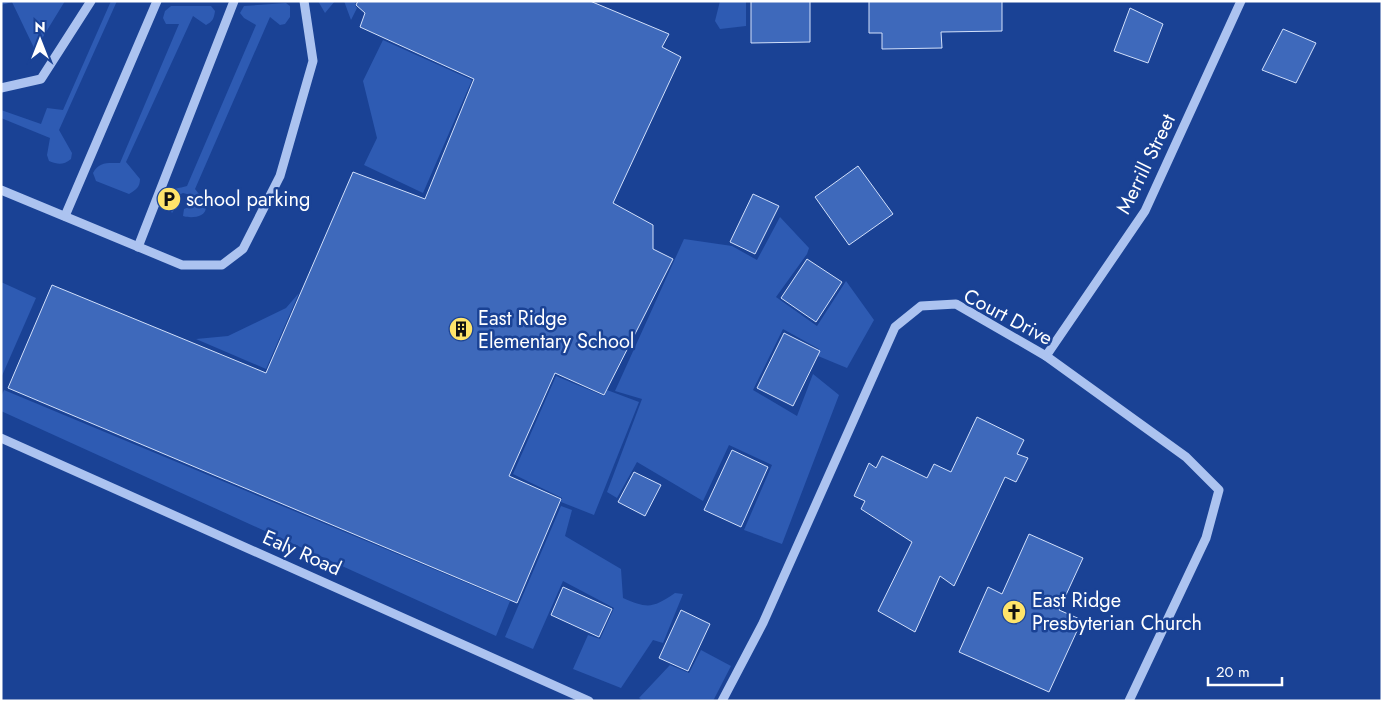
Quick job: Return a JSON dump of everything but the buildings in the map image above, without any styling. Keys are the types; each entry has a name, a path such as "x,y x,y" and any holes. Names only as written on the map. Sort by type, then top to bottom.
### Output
{"street":[{"path":"1,88 41,79 91,1"},
{"path":"65,216 157,1"},
{"path":"138,247 234,1"},
{"path":"1,190 182,265 222,265 243,250 280,176 313,60 304,1"},
{"name":"Merrill Street","path":"1046,356 1145,211 1241,1"},
{"name":"Court Drive","path":"722,701 763,623 895,328 921,306 956,304 1046,356 1186,457 1219,490 1206,538 1128,701"},
{"name":"Ealy Road","path":"1,438 589,701"}],"shaded area":[{"path":"1,1 65,1 35,50 12,2 1,5"},
{"path":"111,1 117,1 59,130 72,153 71,159 58,164 49,161 47,155 50,138 1,118 1,110 41,124 47,108 63,110"},
{"path":"318,1 335,1 325,13"},
{"path":"344,1 356,1 355,5 357,8 351,20"},
{"path":"720,1 746,1 746,26 720,29 715,21"},
{"path":"286,3 290,6 290,17 285,24 280,25 270,17 195,189 205,203 205,211 203,214 195,217 183,216 184,209 192,203 191,195 183,193 176,196 174,203 176,207 172,213 164,200 165,196 172,190 187,186 256,25 244,18 240,13 244,6"},
{"path":"171,6 211,6 215,11 212,20 206,25 193,16 126,162 140,179 137,188 129,194 96,181 93,173 98,166 108,163 120,163 179,24 166,24 163,18 165,11"},
{"path":"383,40 472,80 423,193 364,165 377,138 363,81"},
{"path":"780,217 809,248 807,254 776,297 817,326 846,281 874,320 847,368 818,356 819,349 783,329 753,390 797,416 813,374 839,395 782,544 744,530 772,465 729,445 703,501 637,462 617,498 607,492 642,399 615,391 684,239 732,246 757,260"},
{"path":"1,282 36,298 1,378"},
{"path":"299,293 266,369 196,339 228,336 286,308"},
{"path":"556,376 604,396 607,390 639,402 594,515 561,502 562,498 513,474"},
{"path":"4,390 510,601 496,636 1,411 1,397"},
{"path":"561,506 572,510 565,536 621,569 623,598 639,604 650,605 661,602 675,593 683,594 663,643 653,640 621,688 573,669 588,635 600,639 614,608 563,581 533,649 505,637"},
{"path":"701,650 731,666 713,701 644,701 639,698 670,665 689,673"}],"place":[{"name":"school parking","path":"169,199"},
{"name":"East Ridge Elementary School","path":"461,329"},
{"name":"East Ridge Presbyterian Church","path":"1014,612"}]}
